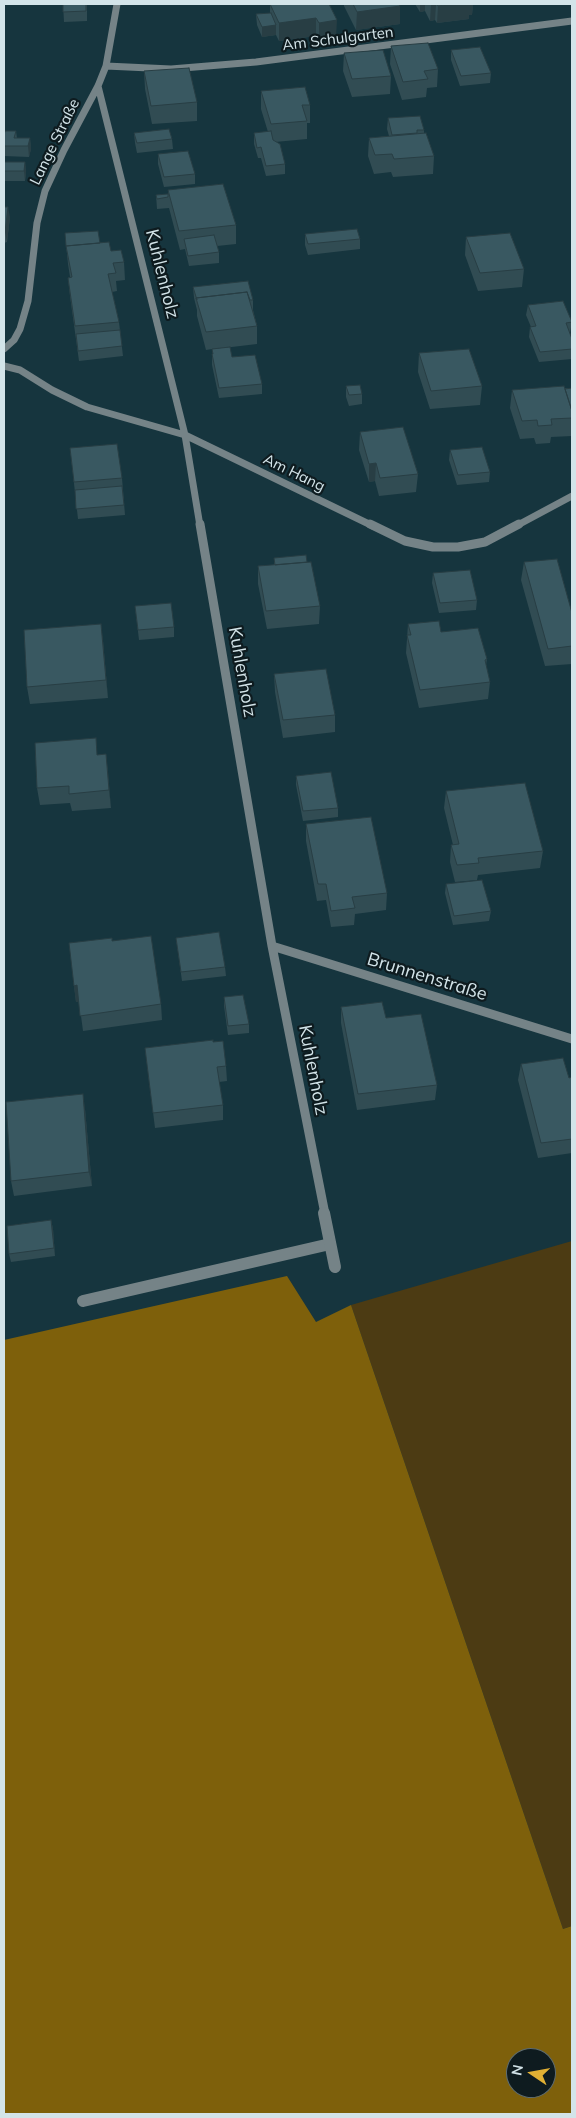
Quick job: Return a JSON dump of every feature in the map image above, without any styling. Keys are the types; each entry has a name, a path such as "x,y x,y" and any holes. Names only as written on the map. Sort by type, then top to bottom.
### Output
{"street":[{"name":"Lange Straße","path":"4,349 14,340 20,329 28,301 37,223 45,191 64,150 98,86 106,66 118,4"},
{"name":"Am Schulgarten","path":"106,66 171,69 256,62 572,21"},
{"name":"Kuhlenholz","path":"98,86 185,435 272,946 335,1267"},
{"name":"Am Hang","path":"4,366 20,370 52,390 87,407 185,435 405,541 433,547 458,547 485,542 572,496"},
{"name":"Brunnenstraße","path":"272,946 572,1039"},
{"path":"83,1301 330,1244"}],"shaded area":[{"path":"572,1241 572,1926 563,1929 351,1305"},
{"path":"287,1276 316,1322 351,1305 563,1929 572,1926 572,2114 4,2114 4,1340"}],"building":[{"path":"63,4 86,4 86,11 63,12"},
{"path":"270,4 329,4 337,20 319,23 316,18 279,23"},
{"path":"353,4 399,4 400,6 357,12"},
{"path":"271,13 276,25 262,27 256,14"},
{"path":"428,43 438,69 424,71 428,79 403,82 391,46"},
{"path":"480,47 491,73 461,76 451,50"},
{"path":"383,50 391,76 352,79 344,53"},
{"path":"189,68 197,102 151,106 144,71"},
{"path":"305,87 310,105 302,105 307,121 271,124 261,91"},
{"path":"420,116 424,130 417,130 417,133 392,135 388,118"},
{"path":"169,129 172,139 137,143 134,133"},
{"path":"5,131 16,131 14,138 30,138 28,146 4,146"},
{"path":"271,131 273,140 280,144 285,164 266,166 261,147 257,148 254,133"},
{"path":"426,133 434,156 394,159 392,154 375,155 369,138"},
{"path":"188,151 195,174 164,177 158,154"},
{"path":"4,162 25,162 24,171 4,171"},
{"path":"223,184 236,225 179,231 168,190"},
{"path":"168,194 168,197 157,199 156,195"},
{"path":"4,207 8,207 5,232 4,232"},
{"path":"357,229 360,239 308,244 305,234"},
{"path":"98,231 100,243 66,246 65,233"},
{"path":"510,233 524,269 480,273 466,237"},
{"path":"214,235 219,252 188,256 184,239"},
{"path":"109,242 111,251 121,250 124,262 113,263 116,273 108,274 119,322 75,326 68,278 72,277 66,246"},
{"path":"248,281 253,300 250,300 247,292 196,298 193,287"},
{"path":"247,292 257,326 206,332 196,298"},
{"path":"563,301 572,322 566,323 572,339 572,349 540,352 530,327 536,326 528,305"},
{"path":"120,330 122,346 78,351 76,334"},
{"path":"230,347 232,357 255,355 262,384 219,388 212,349"},
{"path":"469,349 482,386 431,391 419,353"},
{"path":"360,385 362,394 349,395 346,386"},
{"path":"564,386 572,411 572,418 551,419 552,425 538,426 537,420 522,421 512,390"},
{"path":"572,388 572,411 565,389"},
{"path":"403,427 418,474 380,478 376,463 369,464 360,432"},
{"path":"117,444 122,478 74,482 70,448"},
{"path":"482,447 490,472 458,475 450,450"},
{"path":"122,486 124,505 76,509 75,490"},
{"path":"306,555 307,562 275,565 274,558"},
{"path":"557,559 572,613 572,646 548,649 524,562"},
{"path":"311,562 320,606 266,611 258,566"},
{"path":"470,570 477,600 440,603 433,573"},
{"path":"171,603 174,627 138,630 135,606"},
{"path":"439,621 441,632 478,628 487,659 485,660 490,682 420,690 407,635 411,635 408,624"},
{"path":"101,624 106,680 27,687 24,630"},
{"path":"326,669 335,715 283,720 274,674"},
{"path":"96,738 97,755 106,754 109,790 69,794 69,786 37,788 35,743"},
{"path":"331,772 338,808 303,811 296,776"},
{"path":"525,783 543,851 478,858 479,863 457,865 451,845 459,844 446,791"},
{"path":"371,817 387,893 352,897 355,908 331,911 326,884 318,884 306,824"},
{"path":"482,880 491,911 454,916 446,884"},
{"path":"219,932 225,967 181,972 176,938"},
{"path":"151,936 161,1004 80,1016 77,985 74,986 69,943 112,938 112,941"},
{"path":"243,995 249,1024 228,1026 224,997"},
{"path":"382,1002 386,1018 421,1014 437,1085 358,1094 341,1007"},
{"path":"213,1040 213,1042 223,1041 226,1066 217,1067 223,1105 153,1113 145,1048"},
{"path":"563,1058 569,1078 572,1077 572,1139 541,1143 521,1064"},
{"path":"83,1094 89,1172 11,1181 6,1102"},
{"path":"51,1220 54,1248 9,1254 7,1226"}]}
